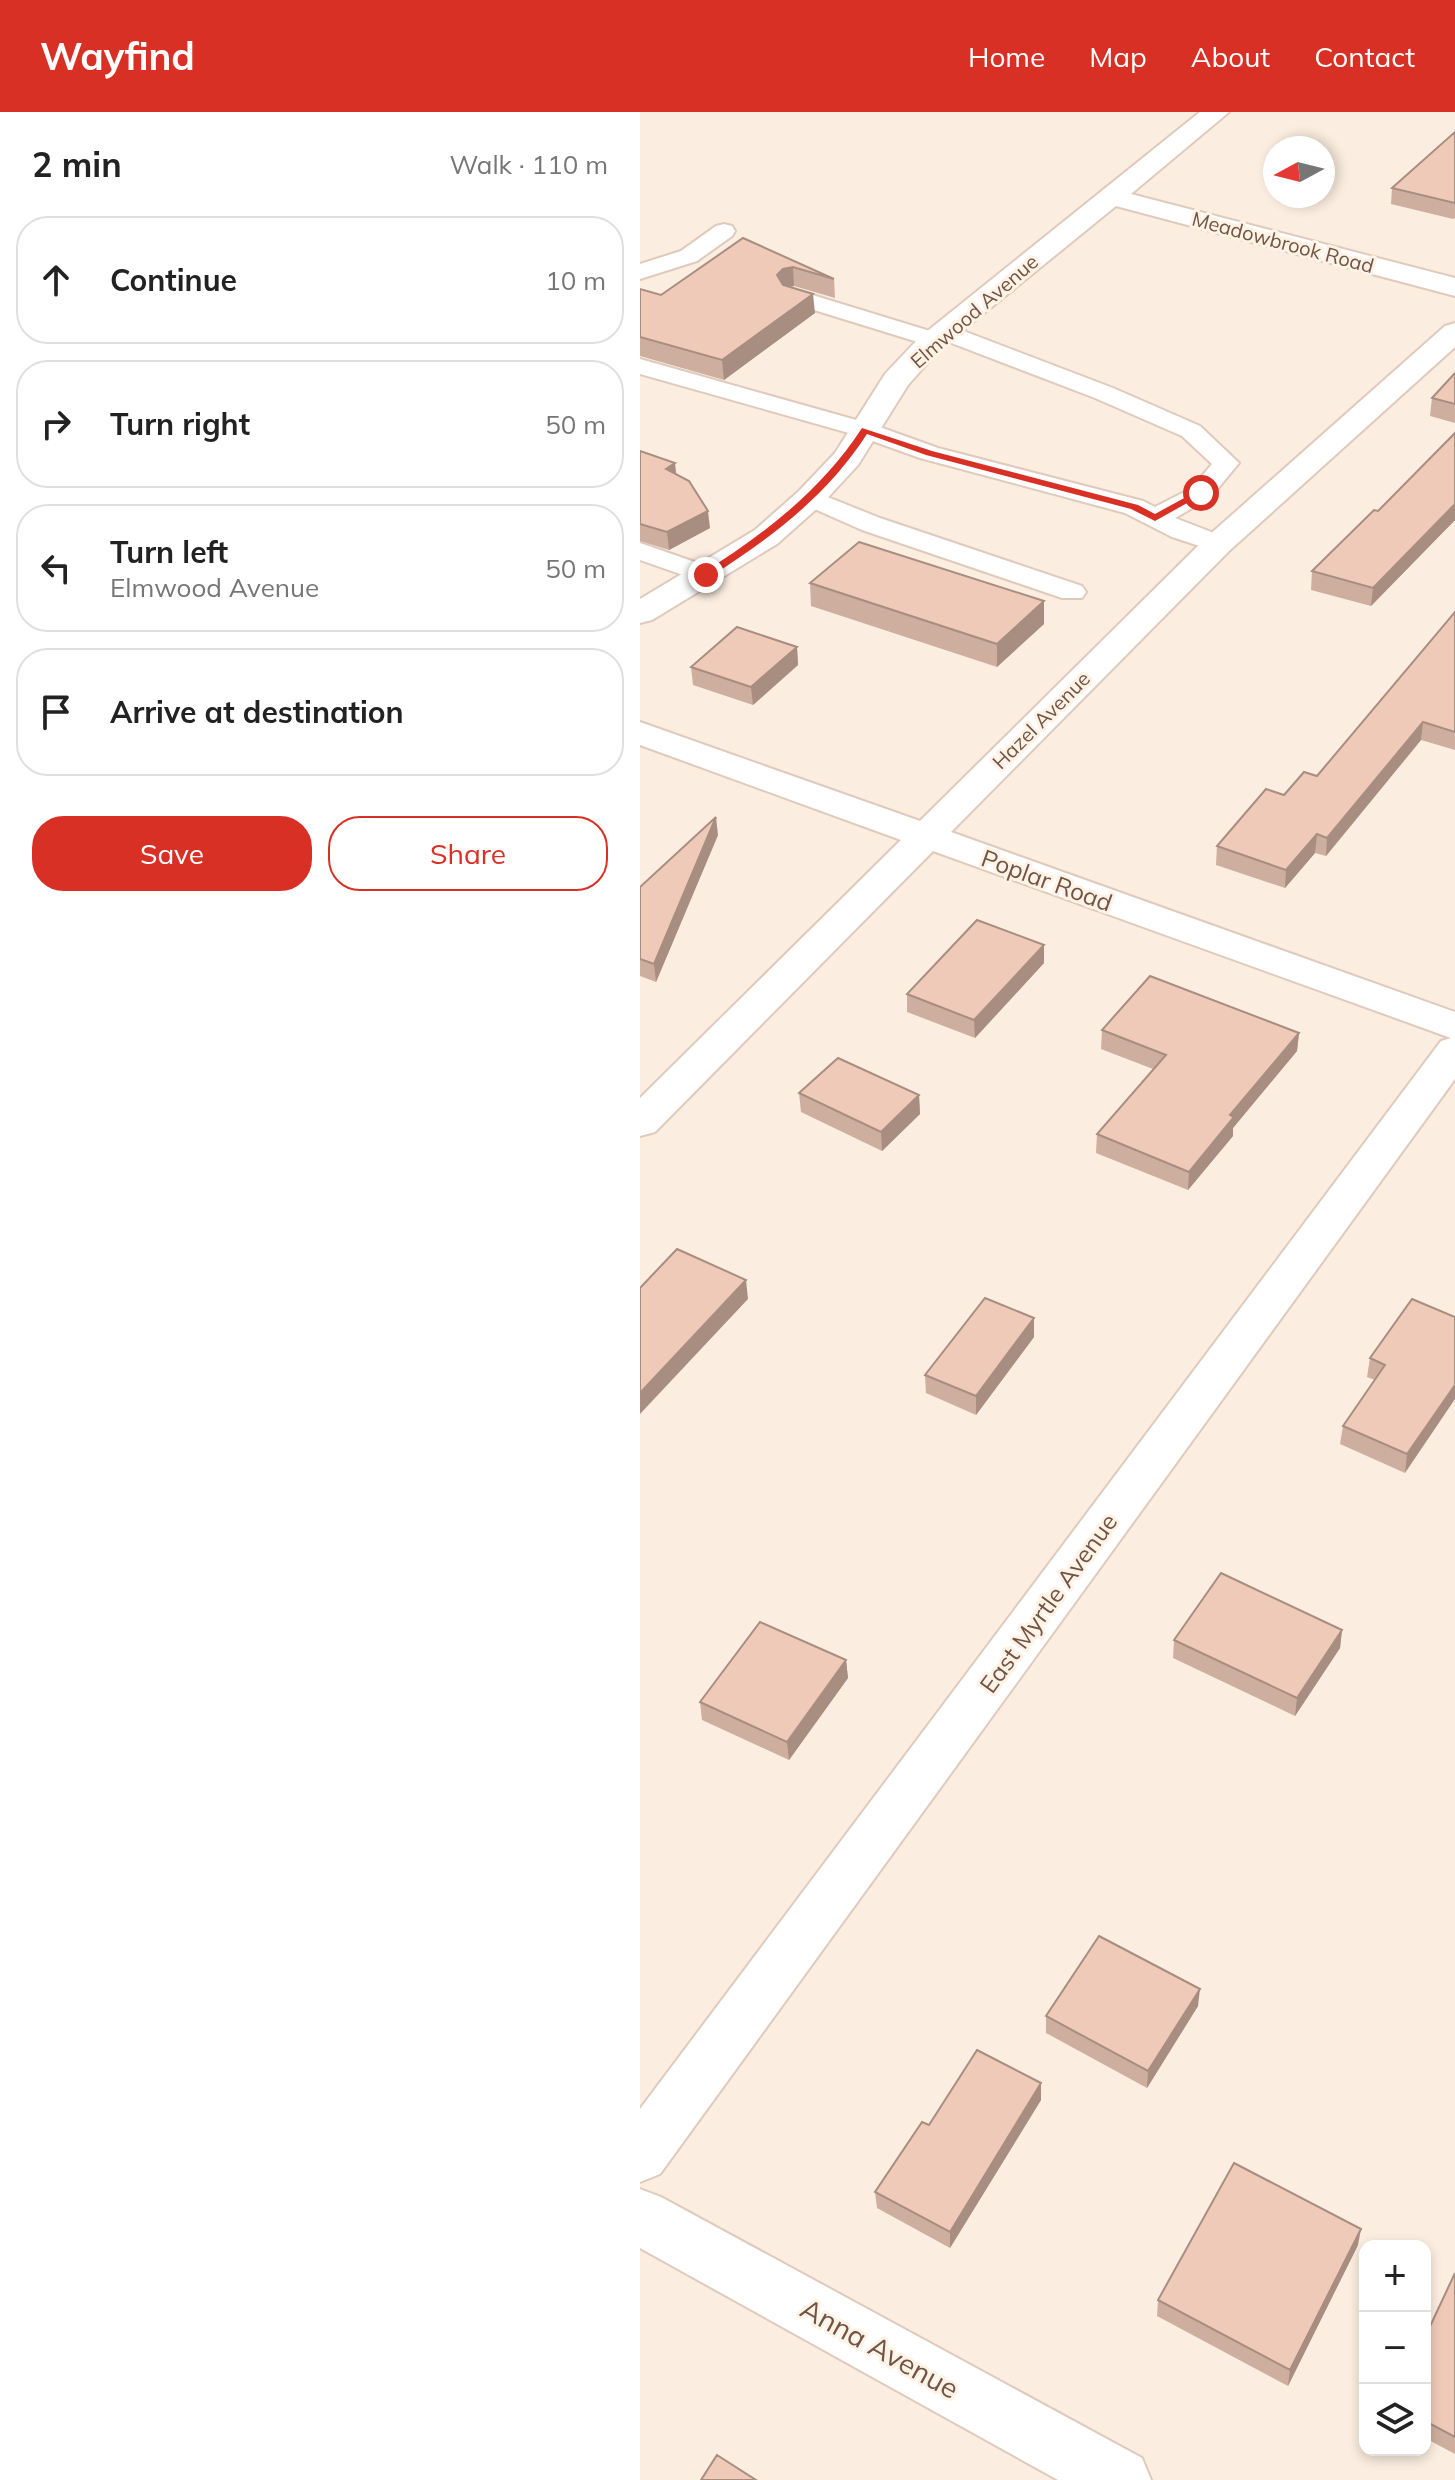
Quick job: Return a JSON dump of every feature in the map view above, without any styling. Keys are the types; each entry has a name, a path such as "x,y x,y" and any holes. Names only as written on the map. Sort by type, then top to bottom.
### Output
{"street":[{"name":"Elmwood Avenue","path":"640,613 766,537 810,498 847,458 896,380 940,336 1111,197 1201,114"},
{"name":"Meadowbrook Road","path":"1111,197 1455,287"},
{"name":"Hazel Avenue","path":"640,1122 1218,544 1455,332"},
{"name":"Poplar Road","path":"640,733 1455,1026"},
{"name":"East Myrtle Avenue","path":"640,2155 1455,1050"},
{"name":"Anna Avenue","path":"640,2217 1120,2480"}],"lane":[{"path":"640,272 689,256 724,231"},
{"path":"793,296 940,336 1104,393 1191,431 1226,463 1201,493 1155,518"},
{"path":"640,366 865,430 929,453 1134,507 1218,544"},
{"path":"810,498 871,524 1072,592"},
{"path":"640,551 706,575"}],"building":[{"path":"1455,132 1455,203 1392,188"},
{"path":"743,238 834,279 793,267 783,269 777,275 783,285 813,294 722,360 640,337 640,289 661,295"},
{"path":"1455,373 1455,404 1432,398"},
{"path":"1455,433 1455,504 1373,588 1312,571 1374,510 1378,511"},
{"path":"640,451 675,463 666,469 689,481 708,511 667,532 640,524"},
{"path":"859,542 1044,601 997,644 810,583"},
{"path":"1455,612 1455,732 1423,722 1327,838 1317,834 1286,870 1217,846 1266,789 1284,795 1304,772 1317,776"},
{"path":"737,627 797,647 751,687 691,667"},
{"path":"716,817 654,964 640,959 640,887"},
{"path":"977,920 1044,945 974,1020 907,994"},
{"path":"1150,976 1299,1033 1230,1115 1234,1117 1189,1172 1097,1134 1166,1055 1102,1030"},
{"path":"838,1058 919,1095 881,1132 799,1093"},
{"path":"677,1249 746,1280 640,1393 640,1288"},
{"path":"985,1298 1034,1318 976,1396 925,1375"},
{"path":"1412,1299 1455,1317 1455,1385 1407,1454 1343,1426 1385,1365 1370,1358"},
{"path":"1221,1573 1342,1630 1297,1698 1174,1640"},
{"path":"760,1622 846,1660 787,1742 700,1702"},
{"path":"1099,1936 1200,1989 1148,2071 1046,2016"},
{"path":"977,2050 1041,2083 950,2232 875,2192 922,2122 929,2125"},
{"path":"1234,2163 1361,2229 1290,2370 1158,2300"},
{"path":"1455,2273 1455,2437 1431,2424 1431,2324"},
{"path":"717,2455 756,2480 701,2480"}],"route":[{"path":"706,575 766,537 810,498 847,458 865,430 929,453 1134,507 1155,518 1201,493"}]}
